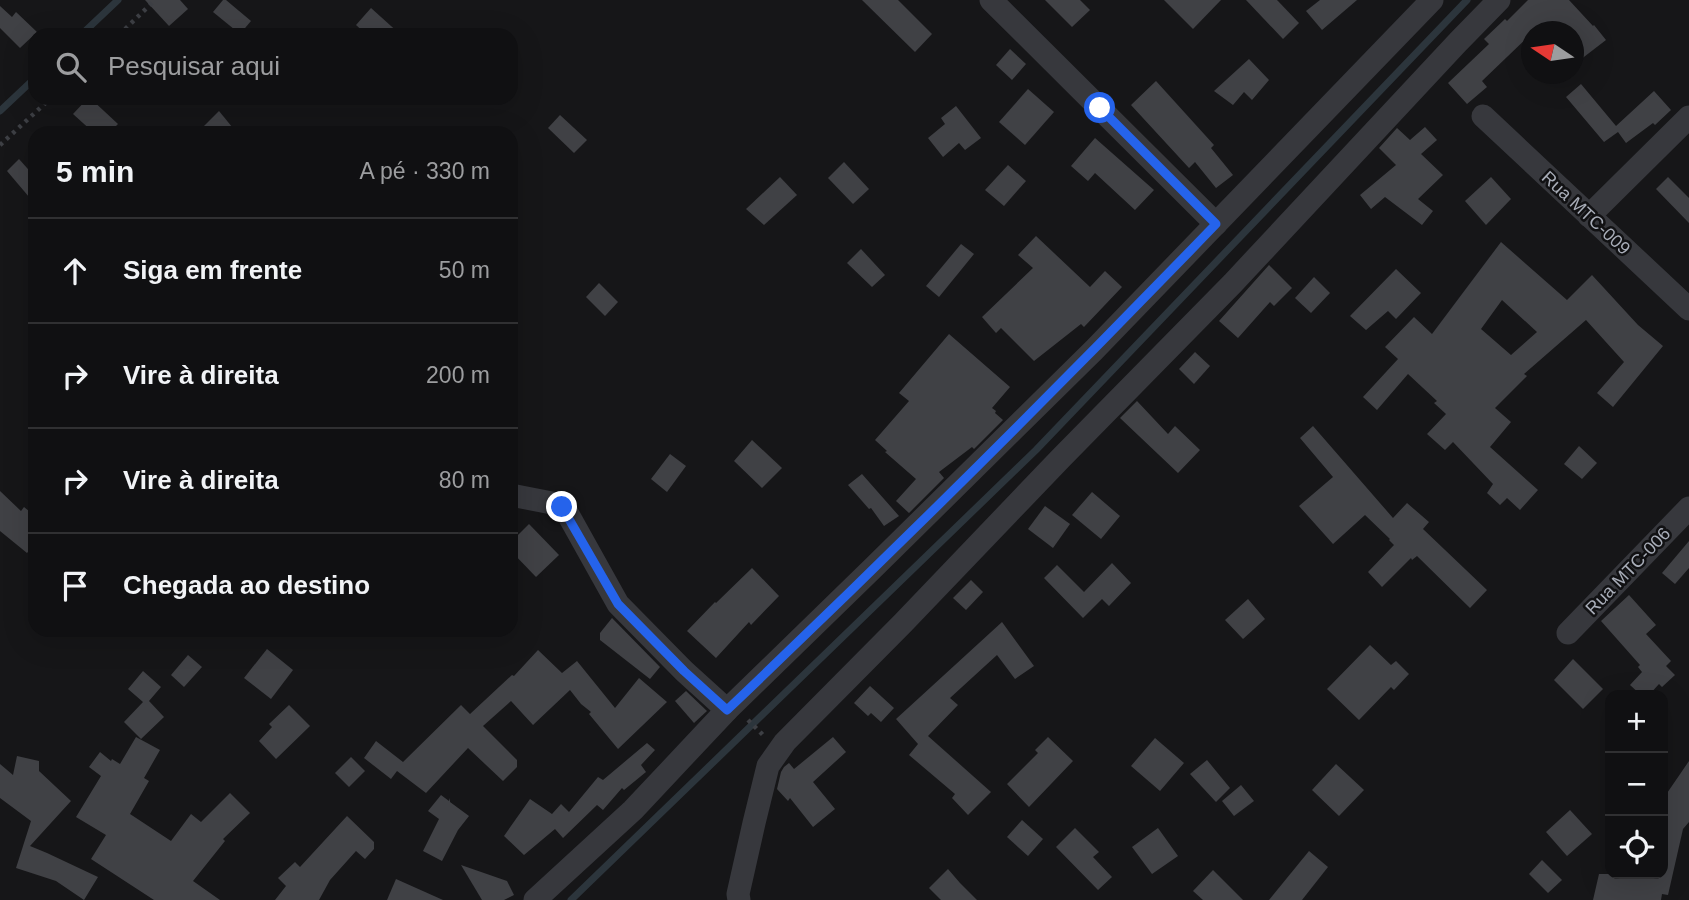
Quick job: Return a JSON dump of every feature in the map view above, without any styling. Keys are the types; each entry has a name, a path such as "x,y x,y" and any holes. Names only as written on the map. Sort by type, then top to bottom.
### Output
{"street":[{"path":"991,0 1216,224"},
{"path":"535,900 735,712 1094,350 1432,0"},
{"path":"738,900 768,766 785,742 1233,283 1499,0"},
{"name":"Rua MTC-009","path":"1483,116 1689,309"},
{"path":"1589,216 1689,117"},
{"path":"518,496 557,504 565,509 618,604 684,671 735,712"},
{"name":"Rua MTC-006","path":"1568,634 1689,508"}],"path":[{"path":"126,28 155,0"},
{"path":"0,145 43,105"},
{"path":"735,712 765,737"}],"building":[{"path":"145,0 180,0 188,9 169,26"},
{"path":"226,0 251,21 245,28 233,28 213,12"},
{"path":"862,0 898,0 932,34 915,52"},
{"path":"1045,0 1080,0 1090,10 1072,27"},
{"path":"1164,0 1221,0 1193,29"},
{"path":"1246,0 1277,0 1299,23 1283,39"},
{"path":"1320,0 1357,0 1322,30 1306,11"},
{"path":"1528,0 1569,0 1606,40 1584,57 1584,21 1521,21 1521,44 1482,81 1487,87 1467,104 1448,83 1489,44 1484,39 1505,19 1507,21"},
{"path":"0,6 12,17 16,12 33,28 28,28 28,40 20,48 0,28"},
{"path":"371,8 393,28 359,28 356,25"},
{"path":"1010,49 1026,64 1012,80 996,65"},
{"path":"1249,59 1269,80 1252,100 1244,92 1233,105 1214,91"},
{"path":"1156,81 1214,145 1211,148 1233,175 1216,188 1195,162 1189,168 1131,105"},
{"path":"1581,84 1616,126 1654,91 1671,110 1655,125 1653,123 1626,143 1618,132 1604,142 1566,97"},
{"path":"1028,89 1054,112 1025,145 999,122"},
{"path":"81,105 98,105 118,124 86,126 73,114"},
{"path":"956,106 981,138 965,150 959,143 943,157 928,138 945,124 941,118"},
{"path":"219,111 231,126 204,126"},
{"path":"560,115 587,140 574,153 548,128"},
{"path":"1425,127 1437,140 1421,154 1443,175 1418,199 1433,211 1422,225 1385,197 1371,209 1360,195 1396,165 1379,148 1397,128 1410,140"},
{"path":"1095,138 1154,190 1135,210 1095,173 1088,181 1071,166"},
{"path":"19,159 28,169 28,196 7,171"},
{"path":"844,162 869,189 853,204 828,178"},
{"path":"1008,165 1026,181 1004,206 985,190"},
{"path":"780,177 797,195 764,225 746,209"},
{"path":"1491,177 1511,199 1486,225 1465,201"},
{"path":"1668,177 1689,198 1689,223 1656,189"},
{"path":"1036,236 1090,287 1105,271 1122,287 1084,327 1081,324 1034,361 1001,328 996,333 982,317 1033,268 1018,255"},
{"path":"1501,242 1567,300 1592,275 1638,325 1663,346 1613,407 1597,393 1624,362 1586,320 1524,374 1527,376 1495,408 1511,422 1490,447 1538,490 1520,510 1507,498 1500,505 1487,493 1493,484 1453,442 1445,450 1427,434 1446,414 1434,403 1437,401 1408,374 1377,410 1363,397 1398,359 1385,347 1414,317 1432,334","holes":["1502,300 1537,332 1511,355 1481,329"]},
{"path":"961,244 974,254 939,297 926,286"},
{"path":"861,249 885,275 872,287 847,263"},
{"path":"1269,265 1292,288 1274,306 1270,302 1238,338 1219,321"},
{"path":"1396,269 1421,293 1396,319 1388,311 1366,330 1350,316"},
{"path":"1314,277 1330,293 1311,313 1295,298"},
{"path":"599,283 618,302 605,316 586,297"},
{"path":"949,334 1010,387 992,408 1003,420 974,449 972,447 939,472 944,478 909,513 896,501 916,479 875,440 909,401 899,393"},
{"path":"1195,352 1210,366 1194,384 1179,369"},
{"path":"1137,401 1168,434 1175,426 1200,450 1178,473 1120,418"},
{"path":"1313,426 1393,518 1407,503 1429,522 1423,529 1487,590 1470,608 1417,556 1412,560 1411,558 1382,587 1368,572 1394,545 1390,539 1365,515 1333,544 1299,506 1333,477 1300,438"},
{"path":"752,440 782,468 762,488 734,461"},
{"path":"1579,446 1597,463 1582,479 1564,464"},
{"path":"670,454 686,466 667,492 651,479"},
{"path":"862,474 899,516 884,526 871,508 869,509 848,485"},
{"path":"0,491 21,511 24,507 28,510 28,552 0,531"},
{"path":"1092,492 1120,516 1101,539 1072,515"},
{"path":"1045,506 1070,524 1053,548 1028,529"},
{"path":"529,524 559,555 536,577 518,558 518,535"},
{"path":"1689,541 1689,568 1675,584 1662,573"},
{"path":"1112,563 1131,583 1109,606 1102,599 1083,618 1044,578 1057,565 1084,592"},
{"path":"752,568 779,596 751,625 749,622 716,658 687,631"},
{"path":"971,580 983,592 966,610 953,598"},
{"path":"1629,595 1656,625 1646,634 1671,661 1666,666 1675,675 1662,687 1659,684 1654,690 1636,690 1630,685 1642,672 1638,667 1640,665 1601,621"},
{"path":"1248,599 1265,619 1243,639 1225,620"},
{"path":"612,618 660,667 650,679 600,640 600,633"},
{"path":"1002,622 1034,666 1015,679 997,655 950,698 958,705 928,736 991,792 968,815 952,798 955,794 909,755 918,744 896,719"},
{"path":"1370,645 1391,665 1396,661 1409,674 1394,690 1391,687 1359,720 1327,689"},
{"path":"267,649 293,670 271,699 244,678"},
{"path":"538,650 562,673 577,661 615,708 639,678 667,702 618,749 589,714 591,712 570,690 533,725 511,701 483,726 517,760 517,767 503,781 468,748 426,793 397,771 391,779 364,758 376,741 403,762 461,705 470,714 514,676"},
{"path":"188,655 202,667 184,687 171,675"},
{"path":"1573,659 1603,689 1583,709 1554,680"},
{"path":"143,671 161,687 149,701 164,717 141,739 124,722 143,702 128,689"},
{"path":"870,686 894,708 881,722 871,713 868,716 854,703"},
{"path":"686,691 707,711 694,723 675,701"},
{"path":"289,705 310,726 276,759 259,741 272,727 269,724"},
{"path":"136,737 160,750 144,778 149,781 130,814 171,841 191,814 201,822 230,793 250,813 223,839 225,841 193,881 220,900 154,900 91,859 106,835 76,817 101,776 89,767 100,752 120,764"},
{"path":"833,737 846,752 813,782 835,809 813,827 790,798 788,801 777,789 784,767 789,763 794,769"},
{"path":"1048,737 1073,761 1029,807 1007,784 1038,753 1035,750"},
{"path":"1155,738 1184,763 1160,791 1131,766"},
{"path":"647,743 655,750 641,765 646,772 624,790 622,788 603,810 597,805 563,838 555,829 524,855 504,836 530,799 552,814 561,804 569,812 598,777 603,780"},
{"path":"17,756 39,761 39,771 71,801 30,846 98,877 84,900 56,881 16,868 31,821 0,798 0,764 13,775"},
{"path":"351,757 365,771 349,787 335,773"},
{"path":"1207,760 1230,788 1216,802 1190,774"},
{"path":"1689,761 1689,822 1683,829 1668,895 1662,894 1661,900 1593,900 1599,874 1605,874 1605,879 1668,879 1668,792"},
{"path":"1336,764 1364,790 1339,816 1312,790"},
{"path":"1241,785 1254,801 1234,816 1222,801"},
{"path":"441,795 449,801 450,798 450,802 469,816 458,830 442,861 423,851 439,819 428,811"},
{"path":"1570,810 1592,834 1567,856 1546,832"},
{"path":"347,816 374,842 374,849 365,859 356,851 330,880 319,900 275,900 286,886 278,878 295,862 300,867"},
{"path":"1022,820 1043,839 1028,856 1007,837"},
{"path":"1075,828 1099,852 1093,857 1112,877 1098,890 1056,847"},
{"path":"1158,828 1178,856 1152,874 1132,847"},
{"path":"1309,851 1328,867 1302,900 1269,900"},
{"path":"1542,860 1562,880 1548,893 1529,874"},
{"path":"461,865 507,881 514,895 504,900 482,900"},
{"path":"948,869 977,900 941,900 929,888"},
{"path":"1213,870 1243,900 1203,900 1193,891"},
{"path":"396,879 443,900 387,900"}],"waterway":[{"path":"88,28 118,0"},
{"path":"571,900 1036,450 1467,0"},
{"path":"0,111 28,85"}],"route":[{"path":"562,507 618,604 727,710 998,446 1216,224 1100,108"}]}
